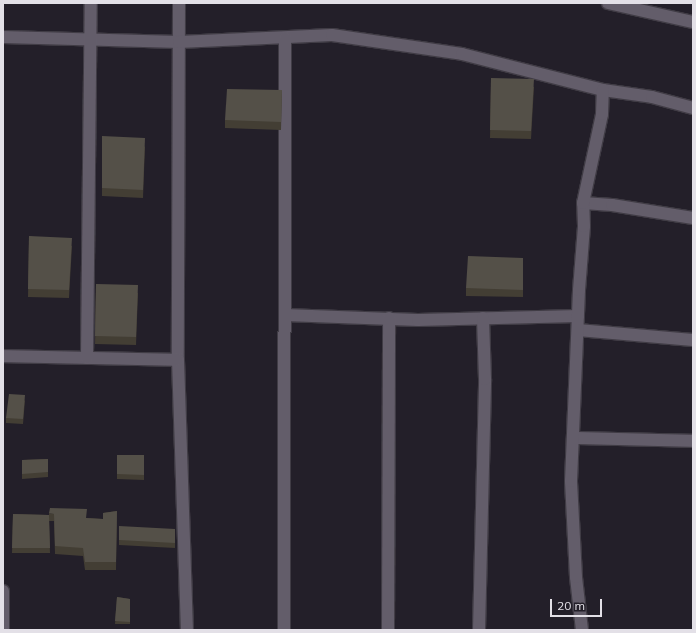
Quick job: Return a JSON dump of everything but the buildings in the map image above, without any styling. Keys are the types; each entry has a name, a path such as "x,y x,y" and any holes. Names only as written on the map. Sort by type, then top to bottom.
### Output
{"street":[{"path":"88,358 91,3"},
{"path":"179,3 178,360 187,630"},
{"path":"608,3 693,22"},
{"path":"3,37 90,38 178,42 332,35 462,54 603,90 652,97 693,108"},
{"path":"284,630 285,38"},
{"path":"582,630 574,548 571,481 578,316 584,226 583,203 602,114 603,90"},
{"path":"583,203 612,204 693,218"},
{"path":"285,315 389,318 578,316"},
{"path":"388,630 389,318"},
{"path":"479,630 485,379 483,318"},
{"path":"578,330 693,340"},
{"path":"3,356 178,360"},
{"path":"573,438 693,441"},
{"path":"3,591 3,630"}]}
